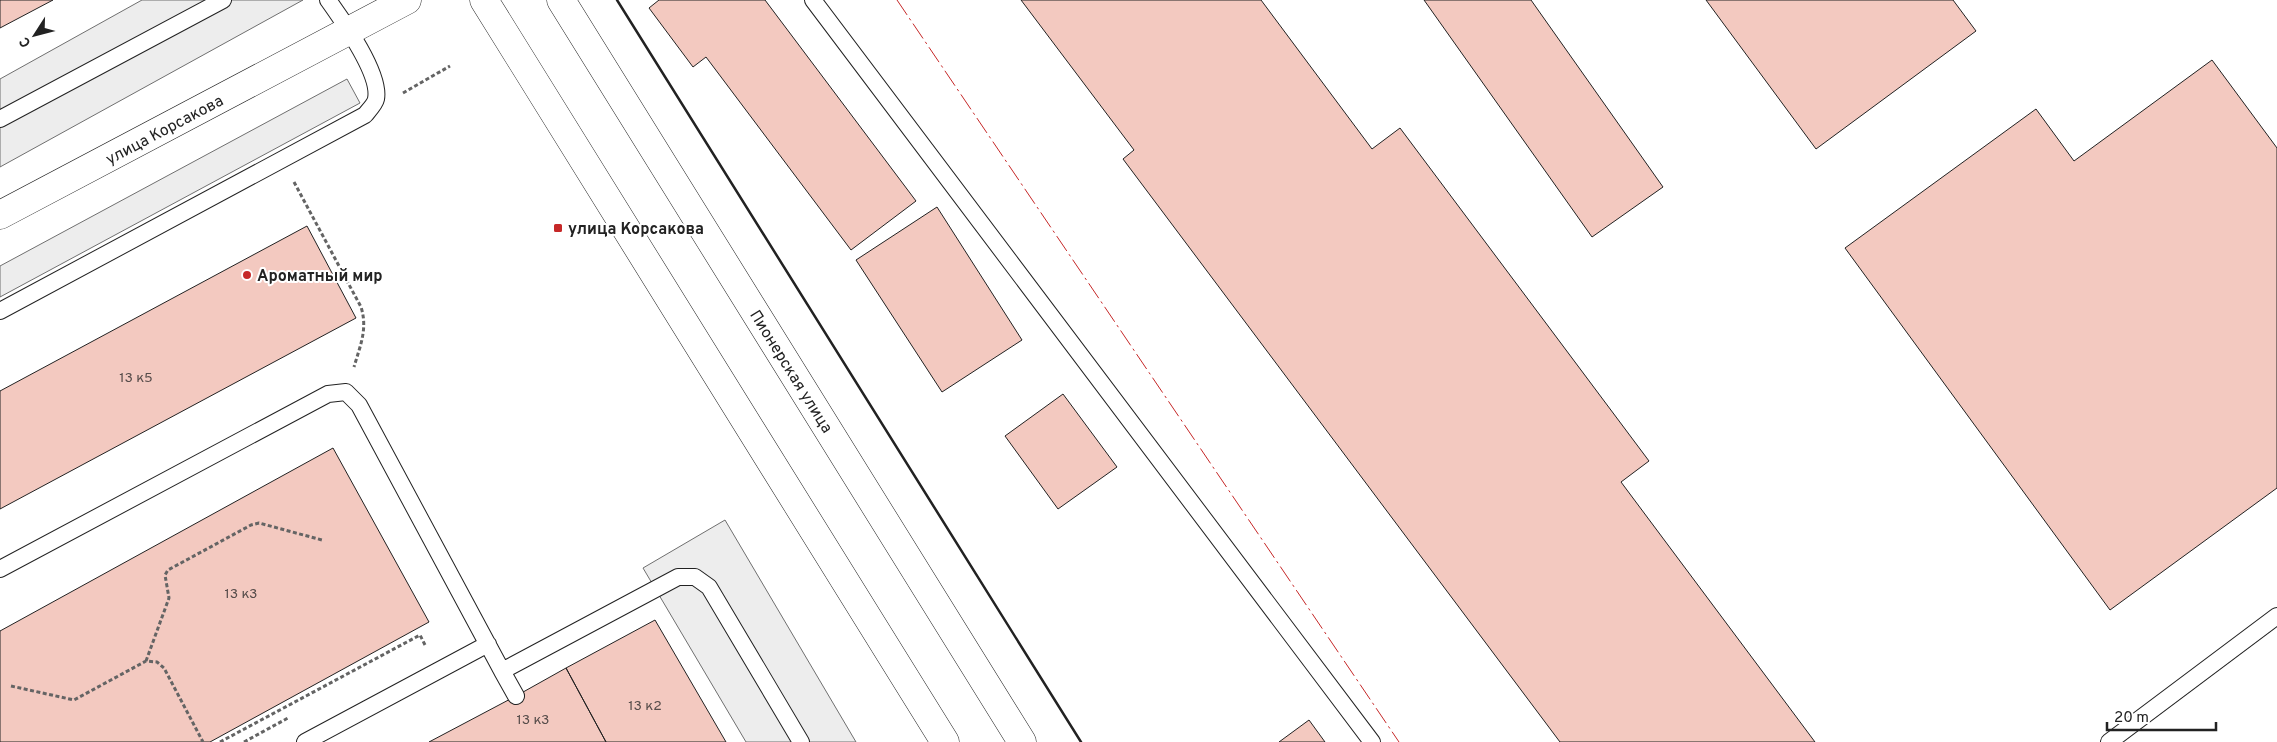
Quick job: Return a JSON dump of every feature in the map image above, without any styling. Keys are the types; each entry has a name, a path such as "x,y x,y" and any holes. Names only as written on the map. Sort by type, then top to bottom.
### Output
{"main road":[{"name":"улица Корсакова","path":"0,215 407,0"},
{"path":"484,0 945,742"},
{"name":"Пионерская улица","path":"561,0 1022,742"}],"lane":[{"path":"0,118 223,0"},
{"path":"0,311 365,114 376,101 376,82 349,31 328,0"},
{"path":"813,0 1372,742"},
{"path":"0,569 328,394 346,392 359,405 516,696"},
{"path":"502,671 678,577 695,577 709,587 802,742"},
{"path":"2109,742 2277,616"},
{"path":"305,742 488,644"}],"path":[{"path":"376,101 393,98 450,66"},
{"path":"282,160 361,307 365,320 364,332 346,392"},
{"path":"146,661 170,598 165,580 168,570 251,525 259,523 322,540"},
{"path":"220,742 420,635 425,645 417,649"},
{"path":"11,686 74,700 146,661 157,662 164,668 203,742"},
{"path":"244,742 296,714"}],"shaded area":[{"path":"142,0 303,0 0,167 0,79"},
{"path":"347,79 360,103 0,297 0,266"},
{"path":"725,520 856,742 746,742 643,568"}],"building":[{"path":"0,0 53,0 0,28"},
{"path":"659,0 765,0 916,201 851,250 706,57 693,67 649,8"},
{"path":"1021,0 1261,0 1372,149 1400,128 1649,461 1621,482 1815,742 1560,742 1123,159 1134,150"},
{"path":"1424,0 1531,0 1663,187 1592,237"},
{"path":"1706,0 1953,0 1976,31 1816,149"},
{"path":"2212,60 2277,148 2277,488 2110,610 1845,248 2036,109 2074,161"},
{"path":"937,207 1022,340 942,392 856,260"},
{"path":"307,226 356,318 0,509 0,391"},
{"path":"1063,394 1117,467 1058,509 1005,436"},
{"path":"333,448 429,622 210,742 0,742 0,631"},
{"path":"655,620 726,742 606,742 566,668"},
{"path":"566,668 606,742 429,742 516,696"},
{"path":"1309,720 1325,742 1279,742"}],"wall":[{"path":"617,0 1081,742"}],"power":[{"path":"897,0 1399,742"}],"place":[{"name":"улица Корсакова","path":"558,228"},
{"name":"Ароматный мир","path":"247,275"}]}
